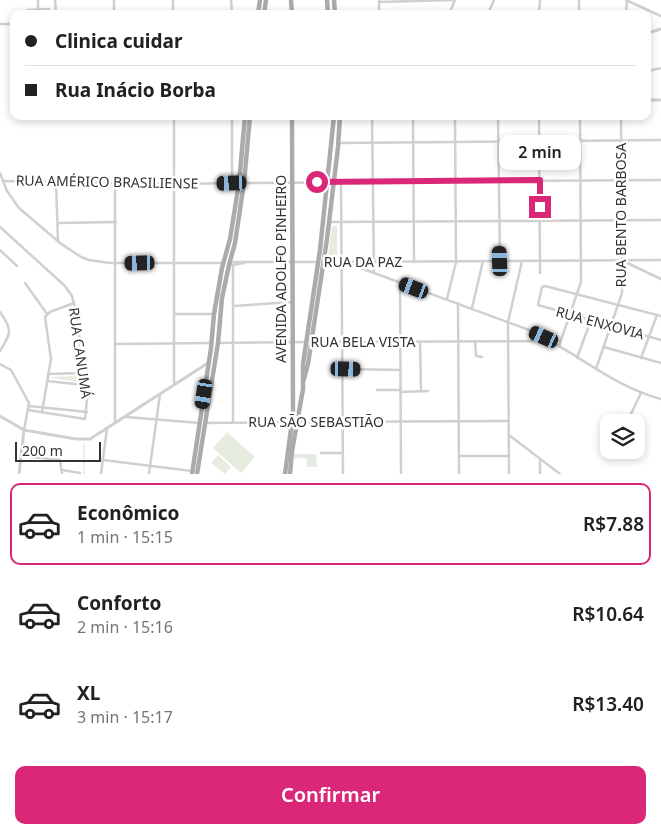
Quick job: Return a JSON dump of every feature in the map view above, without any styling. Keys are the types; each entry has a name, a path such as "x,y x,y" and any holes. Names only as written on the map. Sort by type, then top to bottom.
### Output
{"main road":[{"path":"241,183 245,120"},
{"path":"194,473 229,263 230,239 241,183 249,120"},
{"name":"AVENIDA ADOLFO PINHEIRO","path":"292,120 294,422"},
{"path":"326,222 334,120"},
{"path":"285,474 294,422 304,381 326,222 334,182 340,120"},
{"path":"202,423 209,362 215,343 214,314 229,263"},
{"path":"290,474 294,422"}],"street":[{"path":"38,0 38,9"},
{"path":"379,1 455,0"},
{"path":"627,0 648,10"},
{"path":"28,10 49,9"},
{"path":"174,120 174,383"},
{"path":"232,120 232,183"},
{"path":"372,120 374,272"},
{"path":"413,120 414,262"},
{"path":"446,299 456,262 455,120"},
{"path":"498,120 500,261"},
{"path":"539,120 540,272"},
{"path":"559,346 581,282 580,120"},
{"name":"RUA BENTO BARBOSA","path":"596,369 622,294 621,120"},
{"path":"338,143 661,140"},
{"name":"RUA DA PAZ","path":"0,173 7,191 20,208 72,253 89,260 115,263 661,260"},
{"name":"RUA AMÉRICO BRASILIENSE","path":"3,181 175,184 661,180"},
{"path":"341,182 342,474"},
{"path":"56,183 58,242"},
{"path":"114,422 115,184"},
{"path":"326,222 661,220"},
{"path":"58,223 116,222"},
{"name":"RUA CANUMÁ","path":"0,227 64,286 74,303 87,398 85,419 42,412"},
{"path":"0,250 17,266"},
{"path":"622,260 661,279"},
{"path":"472,308 483,261"},
{"path":"509,474 508,322 522,261"},
{"path":"345,262 508,322 551,341 625,386 661,399"},
{"path":"229,263 234,343 233,423"},
{"path":"25,283 47,314"},
{"path":"400,283 401,474"},
{"name":"RUA ENXOVIA","path":"577,294 545,286 542,288 538,304 539,306 661,340"},
{"path":"577,294 661,316"},
{"path":"233,306 293,302"},
{"path":"28,410 42,412 43,407 50,357 44,318 47,314 74,303"},
{"path":"458,303 460,474"},
{"path":"0,312 10,329 9,335 0,351"},
{"path":"175,314 214,314"},
{"path":"641,358 657,315"},
{"path":"578,358 590,320"},
{"path":"475,341 476,356 482,356"},
{"name":"RUA BELA VISTA","path":"115,344 551,341"},
{"path":"420,342 420,392"},
{"path":"604,347 661,363"},
{"path":"0,416 24,430 88,439 209,362"},
{"path":"0,364 11,370 29,406 19,474"},
{"path":"342,369 400,370"},
{"path":"48,374 83,373"},
{"path":"47,381 85,385"},
{"path":"377,390 428,391"},
{"path":"149,474 160,392"},
{"path":"631,414 641,393"},
{"path":"29,406 86,412"},
{"name":"RUA SÃO SEBASTIÃO","path":"124,416 202,423 509,421"},
{"path":"101,474 107,428"},
{"path":"509,435 560,474"},
{"path":"321,453 342,453"},
{"path":"21,456 60,460 62,474"},
{"path":"459,456 509,456"},
{"path":"540,459 540,474"},
{"path":"103,460 150,465 194,473"},
{"path":"62,470 80,474"}],"shaded area":[{"path":"332,226 337,226 337,258 328,257"},
{"path":"79,376 80,382 51,378 52,377"},
{"path":"227,432 255,457 241,473 213,448"},
{"path":"294,454 316,454 317,467 307,467 307,460 304,458 293,459"},
{"path":"218,455 231,467 225,474 211,463"}],"waterway":[{"path":"84,444 84,474"}],"route":[{"path":"317,182 540,180 540,207"}]}
